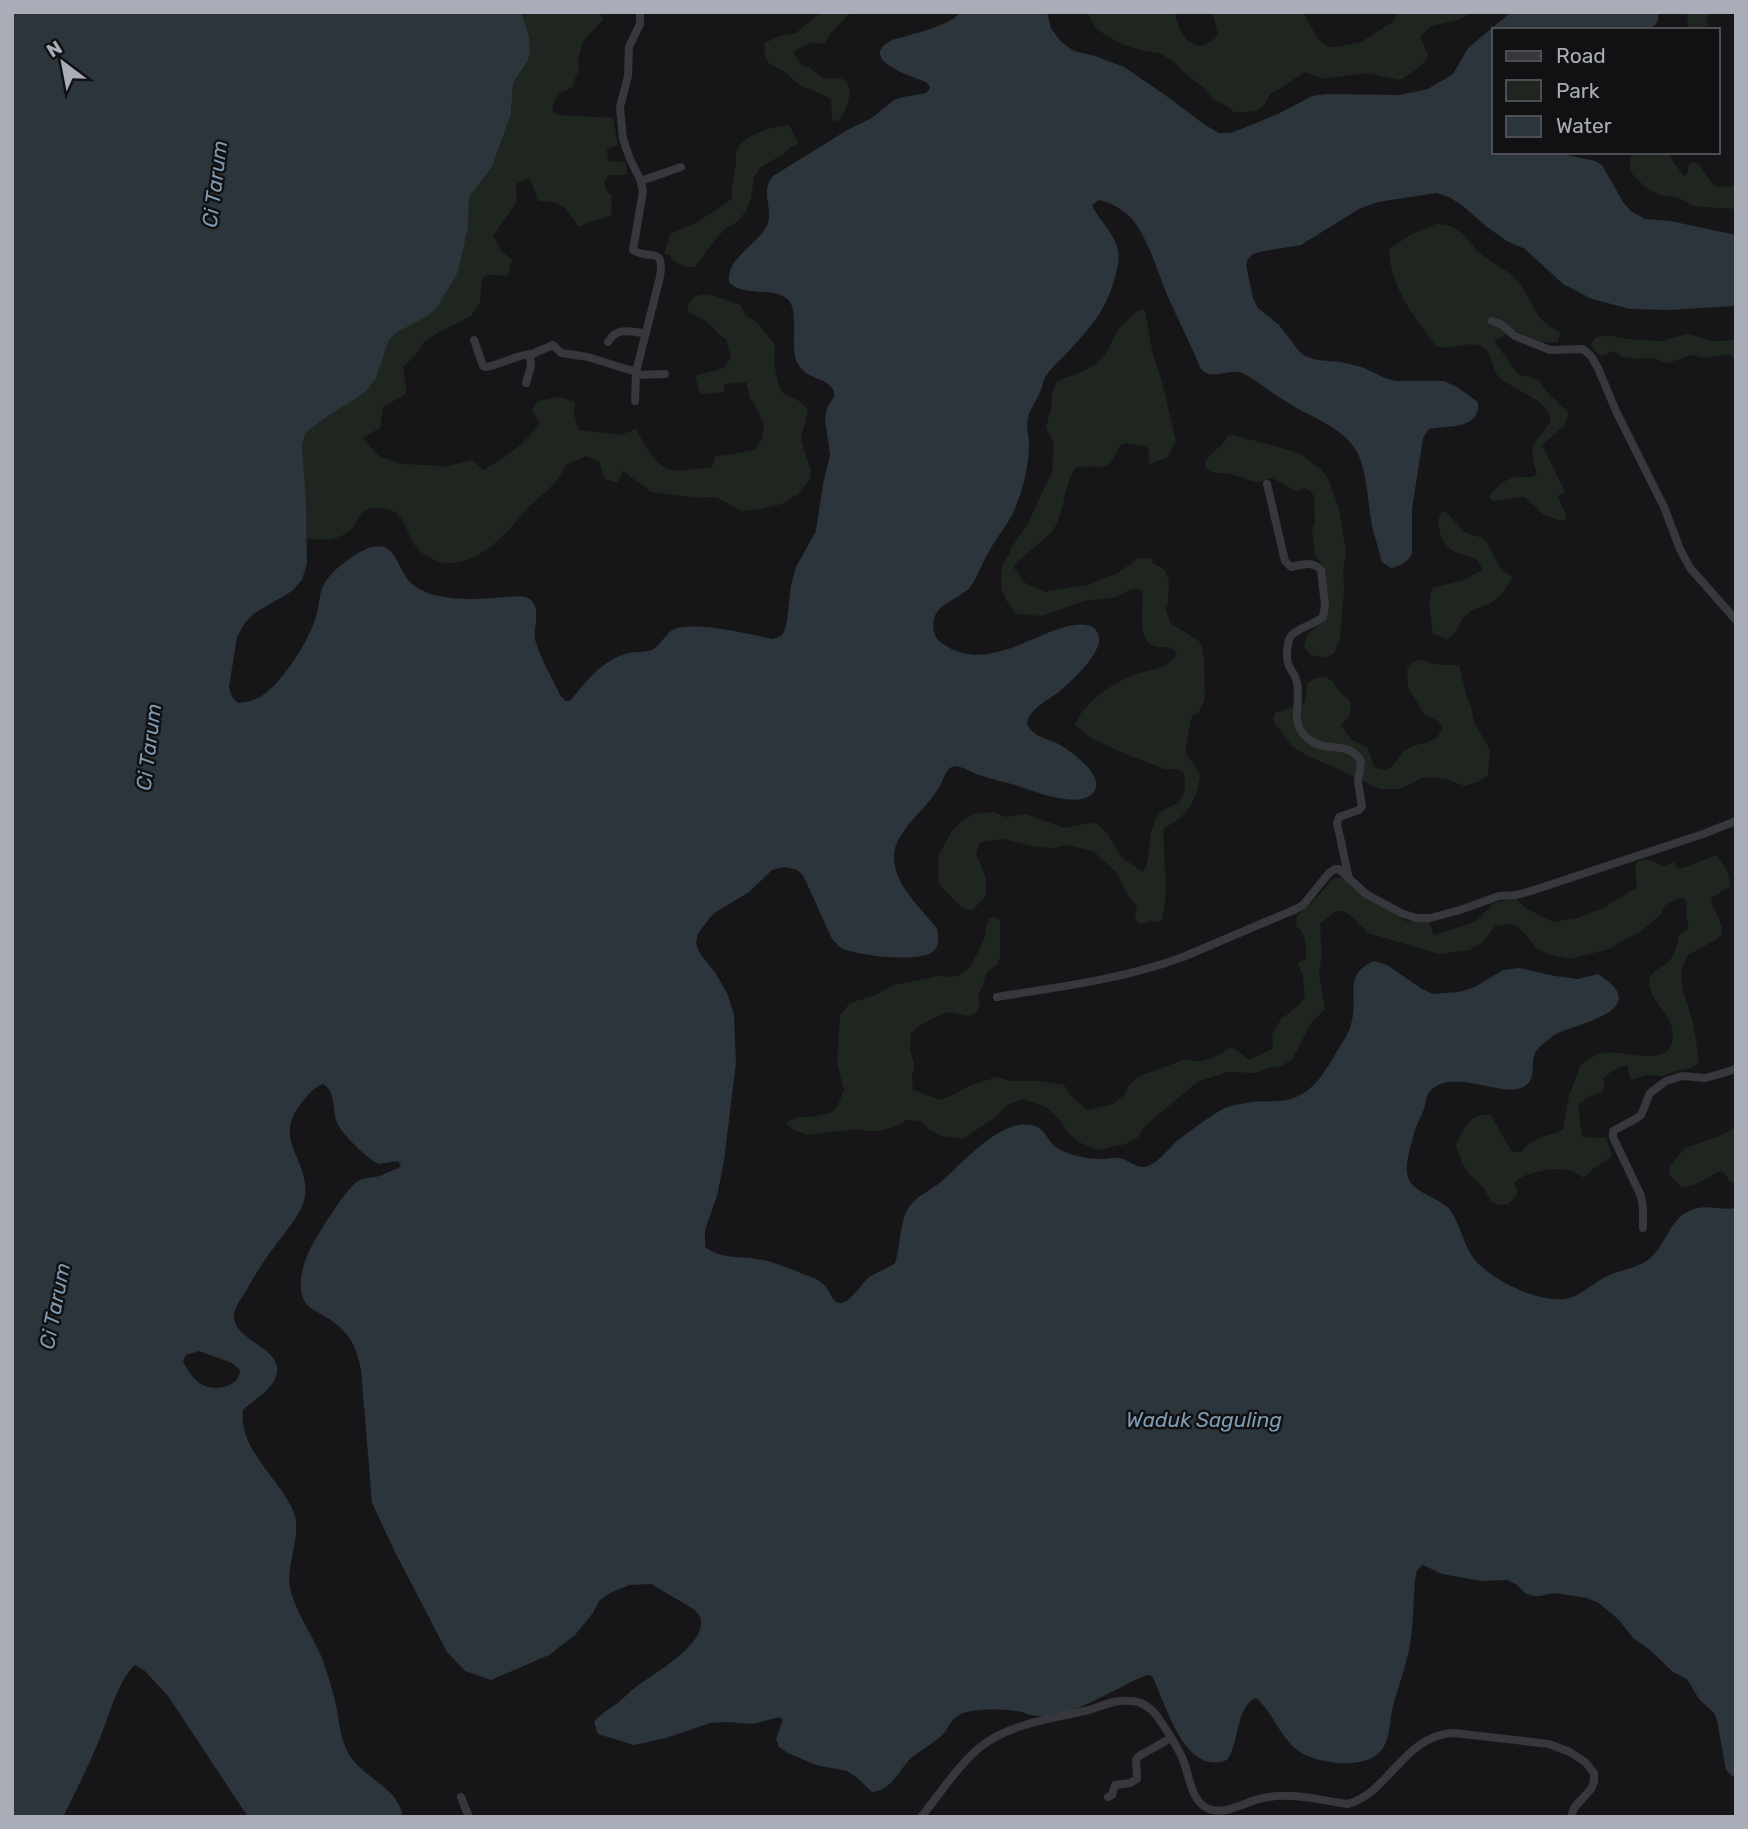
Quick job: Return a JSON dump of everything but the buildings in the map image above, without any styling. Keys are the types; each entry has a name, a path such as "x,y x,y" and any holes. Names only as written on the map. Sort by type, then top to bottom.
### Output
{"street":[{"path":"635,401 636,374 662,263 660,257 635,253 632,250 642,199 641,181 625,147 620,107 628,76 629,47 640,24 639,12"},
{"path":"641,181 681,167"},
{"path":"1492,321 1501,324 1515,336 1550,349 1583,349 1591,356 1664,507 1690,568 1736,620"},
{"path":"608,342 618,331 645,332"},
{"path":"474,340 485,367 554,345 561,353 589,357 636,374 665,374"},
{"path":"526,383 531,354"},
{"path":"1267,484 1284,561 1292,567 1314,564 1321,570 1325,605 1323,617 1293,633 1290,638 1287,661 1298,685 1297,723 1302,733 1313,742 1349,749 1358,755 1361,761 1359,782 1362,806 1359,810 1339,817 1337,823 1349,879"},
{"path":"997,997 1164,964 1296,909 1303,905 1332,870 1339,869 1366,894 1401,913 1416,918 1430,918 1499,896 1531,891 1736,821"},
{"path":"1643,1228 1641,1196 1613,1137 1613,1131 1641,1115 1650,1093 1671,1078 1682,1076 1706,1079 1736,1069"},
{"path":"921,1817 979,1748 994,1738 1042,1721 1129,1700 1141,1703 1156,1715 1183,1759 1196,1797 1204,1807 1216,1811 1262,1798 1293,1795 1354,1803 1432,1737 1454,1733 1559,1746 1586,1762 1594,1773 1594,1782 1574,1808 1571,1817"},
{"path":"1108,1797 1112,1795 1116,1784 1130,1783 1137,1779 1136,1760 1139,1756 1171,1738"},
{"path":"461,1797 469,1817"}],"green space":[{"path":"521,12 600,12 603,20 583,41 578,59 579,70 572,88 558,96 552,111 559,115 613,118 618,145 607,149 608,161 626,162 627,175 608,175 604,183 607,192 612,195 611,215 582,226 559,205 538,201 528,178 516,184 517,201 493,236 501,251 512,259 508,276 489,275 482,278 480,303 471,316 424,342 416,355 403,367 406,394 383,407 380,428 362,438 379,456 402,464 444,467 472,460 483,470 514,450 540,424 532,410 537,401 560,397 575,402 574,414 579,430 620,435 636,429 655,460 672,470 712,467 715,457 754,450 762,439 764,425 750,399 746,382 724,384 724,392 700,394 695,376 724,368 731,358 726,339 687,310 695,297 709,295 740,305 746,316 757,322 774,344 774,364 782,392 808,409 801,439 811,471 810,478 798,494 782,504 741,511 718,498 651,492 623,471 618,483 605,479 599,462 587,456 565,465 551,487 500,539 475,556 462,561 448,563 435,560 421,552 400,517 386,509 375,508 362,513 352,529 338,537 307,539 302,447 304,437 329,415 354,400 383,355 389,340 437,308 458,272 468,228 469,198 492,167 511,114 513,83 528,61 529,36"},
{"path":"821,12 851,12 824,44 812,42 793,52 802,65 824,79 840,78 846,82 849,87 849,100 838,122 832,119 831,100 801,86 787,73 771,65 765,51 764,44 776,37 796,33"},
{"path":"1087,12 1174,12 1183,35 1200,46 1209,43 1218,35 1212,12 1303,12 1318,39 1328,47 1335,47 1361,42 1391,23 1400,12 1472,12 1458,20 1431,26 1420,37 1428,55 1426,59 1400,80 1366,73 1324,79 1305,72 1270,94 1260,108 1252,112 1234,112 1213,99 1177,64 1159,53 1123,45 1105,35 1095,27"},
{"path":"1687,12 1712,12 1706,19 1709,28 1688,28"},
{"path":"789,125 799,144 761,167 754,177 746,211 737,222 725,229 695,267 680,265 669,254 664,254 670,234 696,223 732,199 739,146 750,136"},
{"path":"1632,154 1670,154 1685,177 1688,165 1693,162 1699,165 1714,186 1736,185 1736,209 1691,206 1678,198 1654,192 1631,172"},
{"path":"1436,224 1453,227 1482,255 1512,276 1542,320 1560,333 1558,342 1541,342 1514,330 1494,341 1518,374 1538,380 1569,413 1564,426 1542,445 1565,492 1558,496 1567,518 1562,521 1544,515 1525,497 1492,501 1489,497 1498,486 1510,479 1537,475 1533,448 1549,424 1550,416 1547,410 1499,377 1489,354 1479,345 1436,346 1412,313 1399,289 1390,263 1389,249 1412,234"},
{"path":"1139,310 1145,310 1152,351 1176,441 1167,458 1149,464 1149,450 1145,446 1126,443 1120,445 1110,462 1102,467 1075,468 1052,532 1017,562 1014,568 1025,583 1045,592 1085,586 1116,574 1139,558 1155,559 1151,562 1165,570 1169,582 1166,609 1170,623 1199,641 1202,647 1205,696 1198,713 1192,715 1186,751 1200,778 1190,806 1176,821 1164,828 1166,885 1162,920 1139,924 1135,919 1137,906 1128,896 1116,872 1093,851 1066,845 1053,848 1036,847 1003,839 980,842 976,854 986,878 986,895 973,910 967,910 939,884 938,861 952,831 973,814 994,812 1006,817 1026,814 1064,828 1097,824 1107,833 1121,857 1143,872 1155,821 1163,810 1181,800 1184,792 1183,772 1165,769 1130,756 1092,739 1075,725 1078,717 1091,702 1108,689 1133,675 1163,666 1177,654 1171,648 1158,647 1146,639 1142,625 1143,593 1132,589 1116,597 1084,601 1041,616 1018,614 1006,600 1001,588 1002,565 1027,525 1052,472 1054,444 1046,427 1056,383 1096,364 1120,327"},
{"path":"1687,334 1716,341 1736,339 1736,358 1728,354 1705,358 1691,355 1668,363 1652,358 1622,357 1614,351 1602,356 1595,352 1591,344 1595,338 1607,335 1662,341"},
{"path":"1234,435 1299,453 1321,469 1329,480 1339,509 1346,551 1340,638 1334,653 1324,658 1311,655 1304,647 1307,635 1326,619 1323,566 1315,555 1312,532 1315,521 1314,496 1304,488 1298,492 1270,478 1260,482 1207,469 1207,459 1227,436"},
{"path":"1445,511 1464,532 1482,538 1487,543 1502,571 1512,578 1499,596 1466,615 1455,633 1446,639 1433,634 1429,604 1432,588 1464,580 1482,570 1475,559 1456,552 1443,541 1439,518 1440,513"},
{"path":"1414,661 1440,665 1459,665 1474,722 1490,750 1488,775 1478,782 1465,786 1446,779 1424,777 1400,789 1380,789 1309,757 1292,746 1275,724 1275,713 1305,702 1307,684 1316,678 1330,679 1350,702 1350,715 1341,725 1351,739 1368,748 1374,767 1389,768 1406,750 1433,740 1442,726 1425,715 1408,688 1407,669"},
{"path":"1717,855 1728,872 1731,886 1711,900 1722,934 1688,955 1681,977 1699,1062 1691,1068 1663,1076 1646,1075 1631,1080 1627,1066 1611,1072 1603,1079 1605,1086 1602,1092 1589,1096 1578,1105 1582,1137 1606,1138 1611,1157 1584,1178 1573,1171 1563,1169 1524,1176 1514,1183 1517,1195 1508,1204 1498,1205 1491,1201 1483,1187 1462,1163 1456,1146 1464,1128 1477,1116 1491,1115 1510,1149 1522,1152 1535,1140 1563,1130 1569,1096 1581,1064 1603,1053 1652,1056 1667,1051 1672,1042 1671,1026 1650,990 1649,983 1654,973 1672,957 1679,935 1689,928 1687,903 1684,898 1664,906 1662,913 1639,933 1609,949 1570,959 1538,950 1527,936 1511,924 1495,926 1483,942 1470,950 1439,954 1368,933 1349,914 1336,911 1320,924 1322,955 1319,975 1325,1009 1311,1023 1292,1060 1256,1073 1228,1072 1197,1082 1145,1126 1138,1137 1126,1144 1097,1150 1069,1134 1061,1121 1046,1107 1023,1099 1009,1104 963,1139 942,1136 921,1121 907,1120 889,1129 876,1131 856,1129 808,1135 785,1123 798,1117 830,1113 838,1105 844,1089 837,1064 840,1015 850,1003 876,995 893,985 959,975 973,962 986,935 989,918 995,917 1000,921 1000,957 998,964 987,972 978,998 978,1010 967,1016 948,1012 942,1014 911,1033 913,1090 940,1100 971,1085 997,1077 1010,1081 1039,1081 1064,1085 1072,1097 1087,1110 1113,1104 1140,1076 1183,1060 1206,1060 1231,1047 1249,1060 1272,1049 1272,1035 1281,1019 1297,1007 1305,996 1298,963 1306,959 1306,945 1296,926 1297,916 1335,878 1343,878 1368,899 1406,921 1429,922 1434,935 1475,922 1494,903 1516,898 1524,907 1553,922 1577,918 1603,908 1636,888 1635,870 1639,861 1656,862 1664,866 1674,862 1677,868 1683,868"},
{"path":"1736,1127 1736,1184 1720,1171 1694,1185 1681,1187 1669,1174 1669,1167 1685,1148"}],"water":[{"name":"Waduk Saguling","path":"12,12 521,12 529,36 528,61 513,83 511,114 492,167 469,198 468,228 458,272 437,308 389,340 375,380 365,392 329,415 304,437 302,447 307,563 302,580 292,591 253,614 237,637 229,687 232,697 238,703 260,697 278,681 294,660 316,617 326,580 344,562 372,547 380,546 392,552 411,583 435,595 463,599 520,596 530,599 536,608 536,643 565,701 572,699 609,661 628,653 652,650 671,631 680,628 706,627 773,639 781,636 787,621 796,567 816,531 830,455 825,418 834,391 826,382 805,372 797,362 793,310 786,298 734,287 729,282 729,274 736,260 768,223 767,189 773,176 849,129 872,118 894,100 929,90 926,82 899,71 883,60 880,54 883,47 892,40 939,26 961,12 1047,12 1051,28 1061,42 1074,51 1124,67 1205,125 1219,133 1231,133 1278,114 1312,96 1400,95 1428,89 1453,74 1468,48 1511,12 1658,12 1658,20 1648,28 1492,28 1492,154 1567,154 1595,161 1602,165 1623,202 1631,211 1645,219 1670,221 1736,235 1736,306 1669,310 1630,309 1592,299 1563,284 1525,249 1507,241 1463,206 1436,193 1378,202 1359,209 1301,245 1264,251 1253,254 1248,259 1246,265 1253,298 1258,308 1279,325 1305,356 1362,367 1395,381 1444,381 1478,402 1474,418 1468,422 1429,429 1423,438 1412,509 1412,553 1406,562 1398,566 1391,568 1382,562 1372,526 1363,468 1351,443 1325,423 1240,372 1212,374 1201,369 1141,232 1125,212 1111,204 1099,200 1092,205 1114,238 1118,251 1118,264 1107,300 1081,338 1046,376 1027,422 1027,464 1020,495 1012,514 971,586 941,607 933,624 935,636 940,642 959,652 976,655 1007,649 1075,625 1086,625 1094,629 1099,637 1096,651 1078,674 1031,713 1027,724 1036,734 1062,746 1081,760 1093,774 1096,788 1085,798 1066,799 976,774 961,767 950,768 935,794 904,830 895,849 894,862 903,886 937,928 936,948 924,956 886,957 840,947 832,939 803,875 797,870 785,867 772,870 749,892 710,917 698,934 696,943 699,952 727,993 734,1015 736,1062 724,1161 717,1196 705,1230 705,1247 723,1255 769,1261 810,1276 824,1285 835,1301 843,1303 867,1279 895,1263 903,1220 912,1203 942,1181 984,1143 1010,1128 1035,1126 1057,1148 1068,1153 1079,1157 1119,1158 1144,1167 1153,1163 1182,1137 1224,1108 1251,1102 1289,1099 1306,1092 1325,1071 1350,1029 1355,979 1364,966 1374,961 1387,965 1433,994 1459,992 1475,987 1503,970 1520,968 1578,979 1598,974 1613,986 1619,995 1617,1004 1599,1017 1560,1032 1546,1041 1534,1054 1532,1075 1528,1084 1507,1090 1460,1082 1442,1083 1434,1087 1426,1098 1415,1131 1407,1163 1407,1175 1412,1185 1451,1211 1470,1253 1482,1267 1517,1289 1545,1298 1569,1298 1605,1277 1644,1262 1655,1254 1677,1220 1689,1211 1700,1208 1736,1208 1736,1775 1732,1776 1726,1770 1714,1713 1699,1699 1687,1679 1673,1672 1633,1638 1619,1620 1599,1603 1587,1598 1555,1593 1533,1596 1507,1580 1481,1581 1442,1574 1423,1565 1416,1573 1410,1647 1386,1742 1374,1757 1353,1763 1318,1760 1300,1752 1287,1740 1256,1698 1250,1702 1241,1717 1227,1760 1212,1762 1199,1758 1179,1734 1152,1676 1147,1675 1079,1708 1050,1716 1004,1710 978,1710 959,1715 945,1732 911,1758 890,1784 872,1792 847,1771 816,1765 779,1747 776,1739 783,1719 779,1717 752,1724 710,1723 666,1738 634,1745 598,1734 594,1722 682,1653 700,1631 701,1620 695,1610 651,1584 629,1585 608,1594 599,1601 575,1635 549,1655 491,1680 465,1671 447,1652 372,1503 361,1370 353,1344 344,1331 309,1306 302,1294 301,1277 307,1256 345,1194 360,1180 382,1175 401,1165 398,1161 379,1164 353,1143 336,1120 332,1095 323,1084 303,1101 290,1127 290,1139 305,1183 303,1203 293,1222 260,1268 234,1314 236,1324 242,1332 268,1353 275,1361 277,1370 271,1385 243,1410 243,1425 254,1451 294,1513 296,1531 290,1587 325,1668 345,1746 354,1762 394,1797 403,1817 248,1817 168,1696 144,1670 135,1665 119,1689 96,1748 63,1817 12,1817","holes":["199,1351 232,1363 240,1370 236,1380 227,1386 216,1388 198,1382 183,1361 186,1355"]}],"water label":[{"name":"Ci Tarum","path":"215,184"},
{"name":"Ci Tarum","path":"149,747"},
{"name":"Ci Tarum","path":"55,1306"}]}
